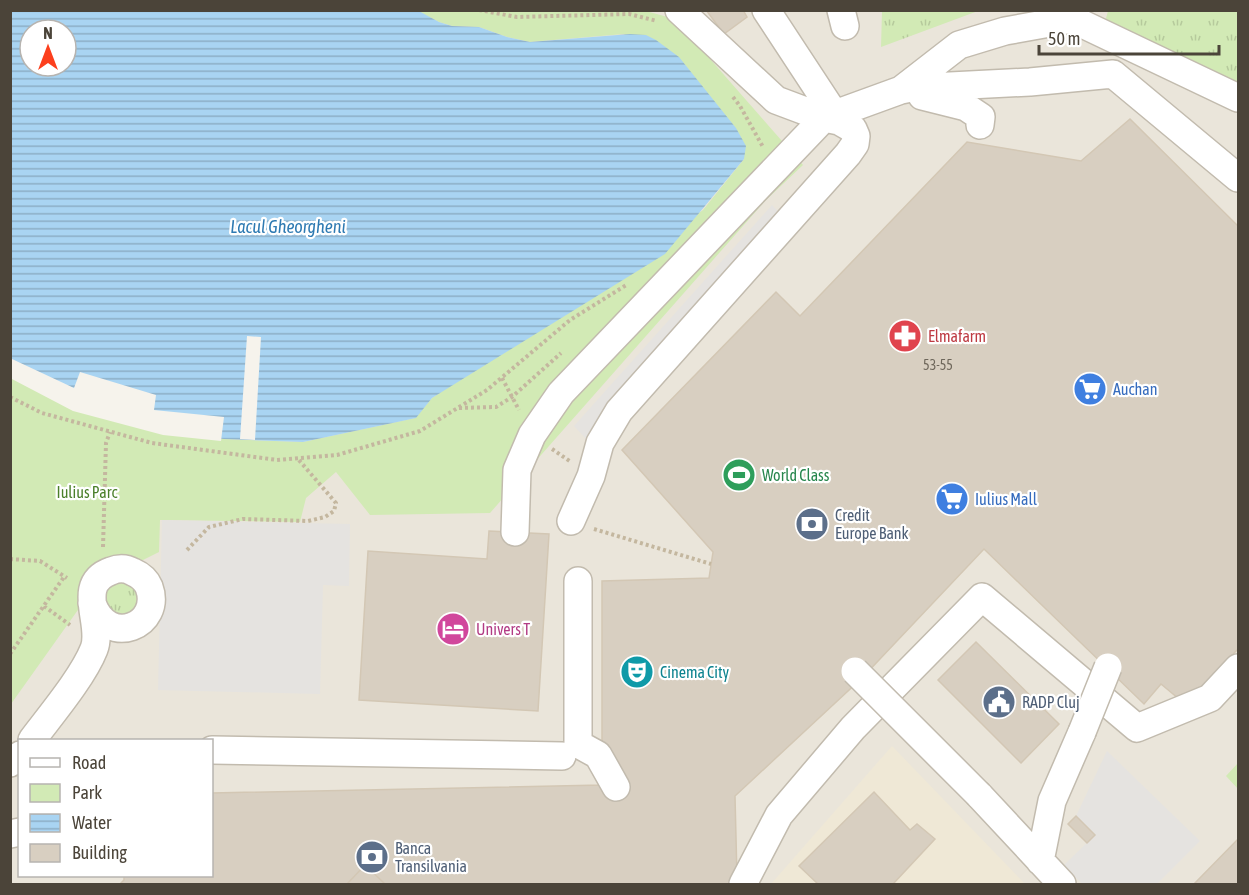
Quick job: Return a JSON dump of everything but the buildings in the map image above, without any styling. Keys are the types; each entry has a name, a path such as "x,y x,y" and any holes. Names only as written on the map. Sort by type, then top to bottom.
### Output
{"street":[{"path":"571,522 591,476 600,443 619,411 841,163 855,144 856,136 853,129 839,121 776,100 679,10"},
{"path":"766,10 829,117"},
{"path":"901,90 959,45 1005,31 1072,19 1239,98"},
{"path":"515,532 517,470 532,435 561,393 829,117 901,90 1113,74 1239,178"},
{"path":"901,90 966,107 981,117 980,125"},
{"path":"33,739 85,666 95,648 96,627 92,603 92,591 98,580 106,573 117,569 129,570 140,575 148,584 152,595 151,606 146,617 126,628 114,628 103,622 95,614 92,603"},
{"path":"578,581 578,744 598,755 616,787"},
{"path":"743,885 779,815 853,728 982,597 1137,728 1210,698 1239,668"},
{"path":"54,739 59,725 126,628"},
{"path":"1040,861 1052,801 1108,667"},
{"path":"855,671 979,795 1062,885"},
{"path":"213,750 562,756"}],"path":[{"path":"479,10 517,17 629,14"},
{"path":"740,106 763,144 756,151"},
{"path":"10,397 42,413 152,443 278,460 337,455 420,431 487,390 570,320 637,278"},
{"path":"502,378 532,435 591,476"},
{"path":"103,551 106,443 110,432"},
{"path":"187,550 209,527 243,519 308,522 325,517 334,511 336,503 298,458"},
{"path":"571,522 711,564"},
{"path":"10,558 39,561 74,583"},
{"path":"10,654 64,577"},
{"path":"44,606 75,628"}],"shaded area":[{"path":"10,11 1238,11 1238,884 11,884"},
{"path":"772,205 782,216 588,441 574,426"},
{"path":"162,520 350,524 349,586 323,585 320,694 158,690"},
{"path":"892,746 1025,884 771,884"},
{"path":"1107,751 1200,841 1157,884 1082,884 1064,865 1095,835 1076,816"}],"green space":[{"name":"Iulius Parc","path":"514,10 523,12 642,10 675,19 803,165 765,201 490,513 370,515 336,472 306,498 300,522 160,520 159,552 129,567 90,593 11,704 11,375 224,439 303,442 415,418 432,398 703,210 744,159 624,34 530,42 479,27 452,26 417,11"},
{"path":"882,11 978,11 881,47"},
{"path":"1108,11 1238,11 1238,98 1102,33"},
{"path":"110,579 137,582 140,610 114,619 101,590"},
{"path":"1238,763 1238,789 1226,776"}],"water":[{"name":"Lacul Gheorgheni","path":"417,10 452,26 479,27 530,42 630,34 646,35 679,57 736,128 746,146 744,159 665,254 432,398 416,418 303,442 224,439 163,432 11,375 10,11"}],"pier":[{"path":"247,336 261,337 255,440 240,439"},
{"path":"12,359 74,388 80,372 156,395 154,410 224,417 221,441 163,435 73,411 10,378"}],"place":[{"name":"Elmafarm","path":"905,336"},
{"name":"Auchan","path":"1090,389"},
{"name":"World Class","path":"739,475"},
{"name":"Iulius Mall","path":"952,499"},
{"name":"Credit Europe Bank","path":"812,524"},
{"name":"Univers T","path":"453,629"},
{"name":"Cinema City","path":"637,672"},
{"name":"RADP Cluj","path":"999,702"},
{"name":"Banca Transilvania","path":"372,857"}]}
